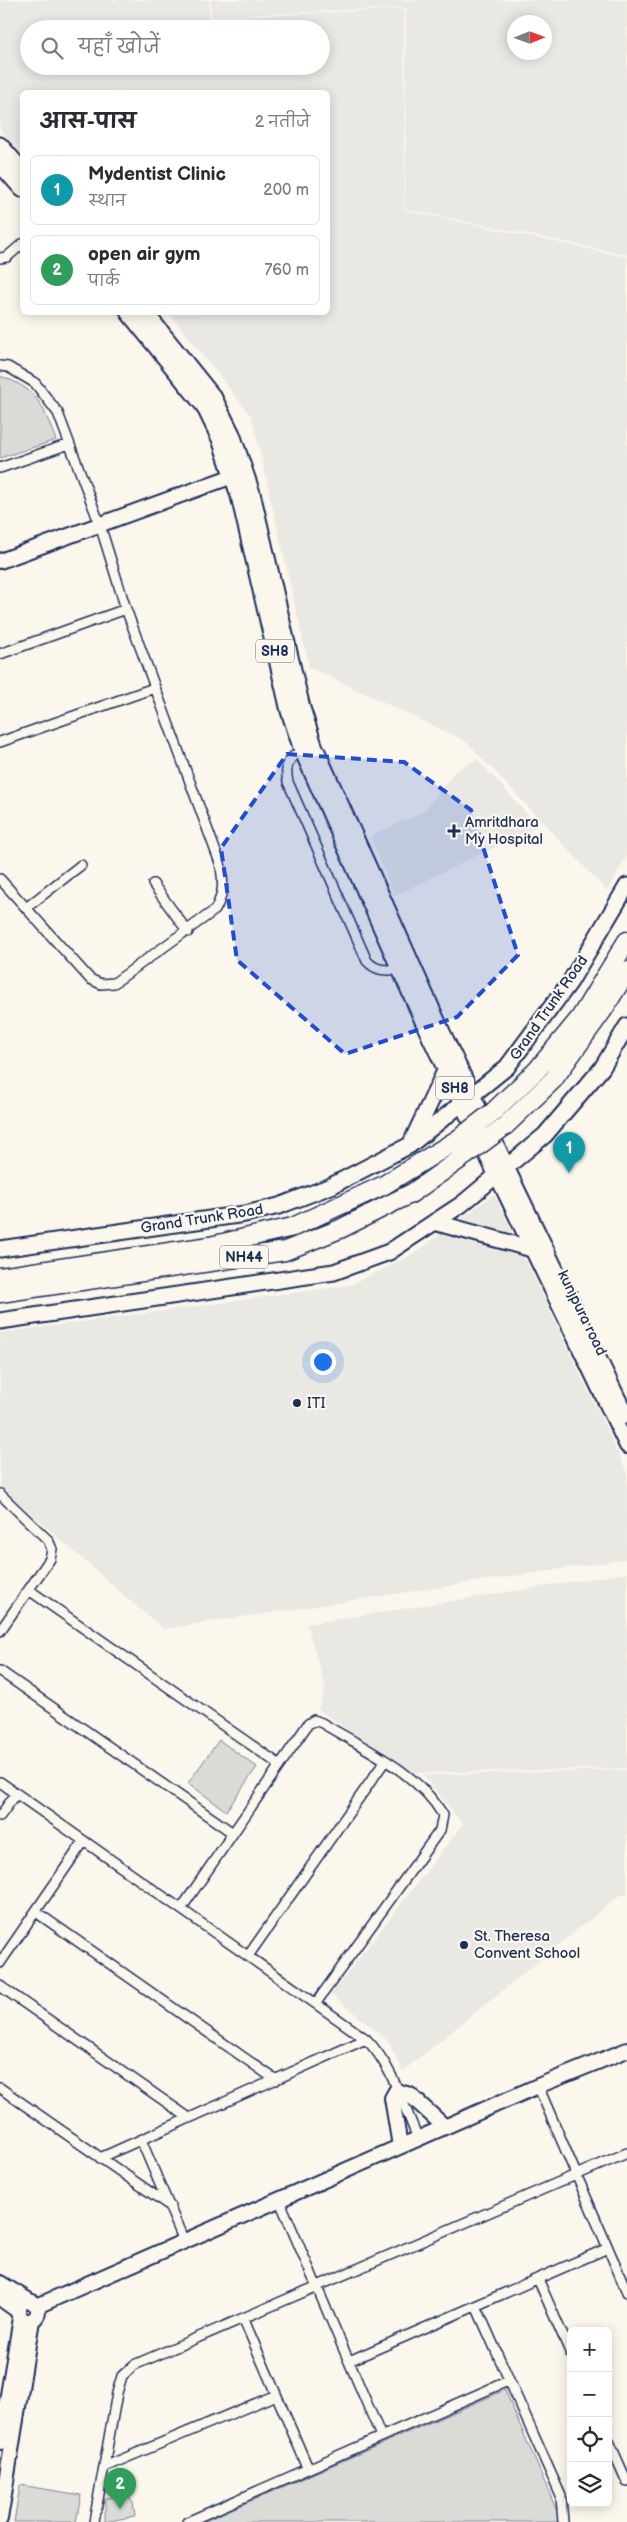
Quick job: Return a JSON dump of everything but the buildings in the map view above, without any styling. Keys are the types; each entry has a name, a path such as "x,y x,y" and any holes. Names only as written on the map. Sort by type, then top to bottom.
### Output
{"highway":[{"name":"NH44","path":"0,1276 210,1246 293,1227 384,1185 457,1140 493,1112 538,1070 580,1018 627,941"},
{"name":"NH44","path":"0,1293 285,1250 340,1230 412,1193 505,1126 553,1080 603,1010 627,971"}],"main road":[{"path":"0,145 20,168"},
{"path":"0,164 20,187"},
{"name":"SH8","path":"130,315 204,406 240,474"},
{"name":"SH8","path":"147,315 214,398 232,434 240,474 302,708 308,748 400,970 446,1069 468,1100"},
{"name":"SH8","path":"308,748 502,1172"},
{"name":"Grand Trunk Road","path":"0,1249 245,1214 279,1206 331,1186 410,1145 507,1067 570,982 627,886"},
{"path":"0,1322 334,1272 389,1252 434,1222 502,1172 545,1135 602,1068 627,1026"},
{"path":"410,1145 446,1069"},
{"path":"434,1222 537,1246"}],"street":[{"path":"0,258 7,257 20,246"},
{"path":"0,366 8,367 35,383 58,413 100,525 126,609 220,863 224,879 222,896 215,910 188,932 114,983 101,984 90,980 0,878"},
{"path":"0,468 69,444"},
{"path":"0,561 240,474"},
{"path":"0,654 126,609"},
{"path":"0,742 154,688"},
{"path":"308,748 292,756 287,764 288,782 367,962 373,968 400,970"},
{"path":"26,908 81,865"},
{"path":"153,884 188,932"},
{"name":"kunjpura road","path":"502,1172 601,1377 627,1446"},
{"name":"kunjpura road","path":"601,1377 626,1412"},
{"path":"0,1494 48,1540 52,1548 50,1559 0,1631"},
{"path":"29,1590 280,1765"},
{"path":"0,1671 233,1833"},
{"path":"181,1909 308,1724 314,1720 322,1723 385,1761 417,1784 435,1801 443,1815 440,1830 316,2003"},
{"path":"248,1956 385,1761"},
{"path":"0,1782 366,2040 386,2065 418,2138"},
{"path":"0,1816 16,1794"},
{"path":"0,1963 84,1841"},
{"path":"36,1912 276,2080"},
{"path":"0,1986 190,2118"},
{"path":"100,2158 366,2040"},
{"path":"0,2520 24,2316 21,2304 32,2303 184,2241 538,2086 627,2050"},
{"path":"538,2086 627,2292"},
{"path":"0,2088 170,2206"},
{"path":"396,2091 410,2095 445,2127"},
{"path":"396,2091 392,2098 400,2146"},
{"path":"140,2140 184,2241"},
{"path":"94,2522 116,2393 122,2376 134,2365 244,2320 627,2153"},
{"path":"279,2200 381,2436"},
{"path":"349,2361 608,2248"},
{"path":"538,2279 567,2345"},
{"path":"0,2283 32,2303"},
{"path":"0,2298 24,2316"},
{"path":"476,2306 561,2496 564,2522"},
{"path":"0,2442 24,2316"},
{"path":"244,2320 308,2468"},
{"path":"187,2522 508,2381"},
{"path":"104,2467 276,2395"},
{"path":"612,2448 627,2482"}],"highlighted area":[{"path":"287,754 404,762 471,810 518,955 457,1017 345,1054 237,960 221,848"}],"shaded area":[{"path":"0,0 209,0 209,18 404,9 404,210 627,257 627,856 607,891 467,742 309,667 252,417 171,315 330,315 330,90 20,90 20,151 0,130"},
{"path":"211,0 627,0 627,255 405,209 406,8 211,16"},
{"path":"0,376 23,386 31,392 42,407 56,440 0,458"},
{"name":"Amritdhara My Hospital","path":"477,759 538,826 394,896 370,836 423,812 455,771"},
{"name":"ITI","path":"494,1194 627,1472 627,1559 163,1629 0,1487 0,1333 351,1285 418,1251"},
{"path":"627,1573 627,1768 415,1773 391,1761 318,1709 326,1689 307,1624"},
{"path":"219,1740 257,1767 226,1811 188,1783"},
{"name":"St. Theresa Convent School","path":"627,1770 627,1894 620,1895 403,2071 387,2040 331,1994 463,1824 423,1775"},
{"path":"505,2390 560,2518 559,2522 202,2522"},
{"path":"20,2485 81,2495 76,2522 14,2522"},
{"path":"128,2496 133,2503 135,2516 105,2522 105,2498"}],"place":[{"name":"Amritdhara My Hospital","path":"454,831"},
{"name":"Mydentist Clinic","path":"569,1173"},
{"name":"ITI","path":"297,1403"},
{"name":"St. Theresa Convent School","path":"464,1945"},
{"name":"open air gym","path":"120,2509"}]}
